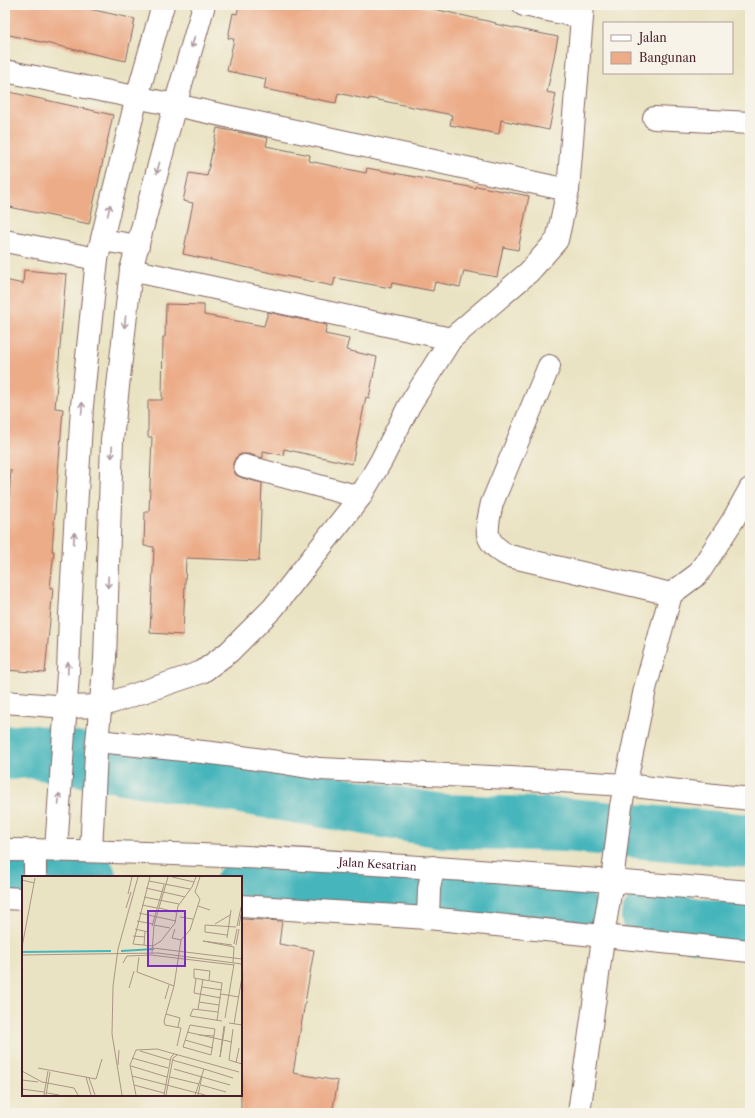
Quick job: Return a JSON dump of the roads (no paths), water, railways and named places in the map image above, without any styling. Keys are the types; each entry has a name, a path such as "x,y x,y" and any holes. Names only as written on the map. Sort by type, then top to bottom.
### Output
{"street":[{"path":"44,855 63,748 82,406 99,250 137,97 163,5"},
{"path":"91,846 104,660 112,440 130,280 175,105 204,5"},
{"path":"5,702 66,707 100,706 202,672 229,652 273,608 360,497 381,461 409,406 451,339 529,272 557,240 568,190 582,11 524,5"},
{"path":"5,71 175,105 568,190"},
{"path":"654,118 750,123"},
{"path":"5,240 99,250 138,246"},
{"path":"94,286 130,280 451,339"},
{"path":"549,366 492,503 487,525 489,539 497,550 509,556 671,594"},
{"path":"245,466 360,497"},
{"path":"579,1113 623,796 645,689 671,594 698,574 733,520 750,489"},
{"path":"97,746 220,754 320,769 496,777 623,796 750,799"},
{"name":"Jalan Kesatrian","path":"5,850 44,855 91,846 214,855 434,867 611,891 750,892"},
{"path":"429,906 434,867"},
{"path":"5,898 22,899"},
{"path":"242,906 429,906 750,951"}],"waterway":[{"path":"5,753 29,751 442,821 566,825 750,841"},
{"path":"5,876 22,876"},
{"path":"242,886 408,896 572,912"},
{"path":"648,917 750,933"}]}
